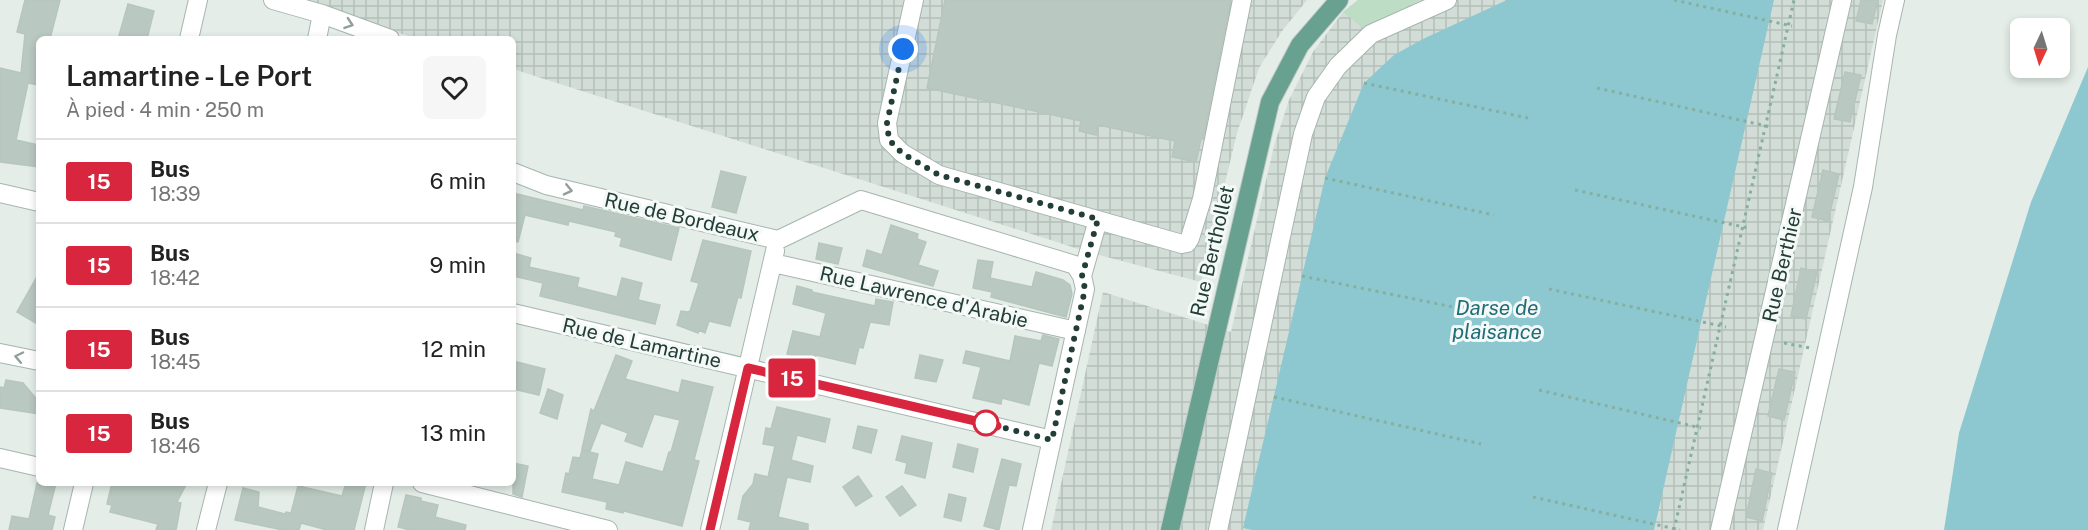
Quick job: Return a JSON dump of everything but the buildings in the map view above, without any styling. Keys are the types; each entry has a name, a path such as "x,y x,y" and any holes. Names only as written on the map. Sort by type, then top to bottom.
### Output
{"main road":[{"name":"Rue Berthollet","path":"1170,530 1270,102 1300,45 1339,0"}],"street":[{"path":"190,36 198,0"},
{"path":"273,0 322,14 382,36"},
{"path":"914,0 887,123 889,140 902,153 939,175 1182,244 1187,243 1202,199 1242,0"},
{"path":"1218,530 1303,134 1316,97 1338,66 1371,34 1447,0"},
{"name":"Rue Berthier","path":"1720,530 1842,0"},
{"path":"1787,530 1863,187 1887,35 1895,0"},
{"path":"318,36 322,14"},
{"name":"Rue de Bordeaux","path":"516,173 546,185 778,240 861,200 1075,265 1082,276"},
{"path":"0,193 36,201"},
{"path":"1032,530 1085,289 1082,276 1098,219"},
{"path":"710,530 778,240"},
{"name":"Rue Lawrence d'Arabie","path":"773,263 1076,331"},
{"name":"Rue de Lamartine","path":"516,314 1052,440"},
{"path":"0,353 36,360"},
{"path":"0,458 36,466"},
{"path":"73,530 83,486"},
{"path":"206,530 217,486"},
{"path":"374,530 383,486"},
{"path":"433,486 589,528 608,530"}],"path":[{"path":"1674,0 1790,25"},
{"path":"1674,529 1769,127 1794,0"},
{"path":"1364,83 1527,118"},
{"path":"1597,88 1769,127"},
{"path":"1325,178 1494,214"},
{"path":"1575,190 1746,227"},
{"path":"1302,276 1507,318"},
{"path":"1549,289 1726,327"},
{"path":"1784,343 1827,351"},
{"path":"1539,390 1699,428"},
{"path":"1274,398 1480,444"},
{"path":"1533,496 1680,530"}],"shaded area":[{"path":"295,0 1307,0 1282,31 1259,68 1237,133 1201,282 1088,252 516,70 516,36 409,36"},
{"name":"Darse de plaisance","path":"1358,0 1883,0 1763,530 1051,530 1103,292 1231,332 1274,146 1289,100 1313,52 1343,12"}],"green space":[{"path":"1358,0 1420,0 1364,29 1343,12"}],"water":[{"name":"Darse de plaisance","path":"1507,0 1774,0 1654,530 1252,530 1243,528 1325,178 1364,83 1394,55"},
{"path":"2088,67 2088,530 1944,530 1959,433 2031,202"}],"bus line":[{"name":"15","path":"710,530 748,368 997,426"}],"route":[{"path":"903,49 887,123 889,140 902,153 939,175 1098,219 1082,276 1085,289 1052,440 977,421 986,423"}]}
